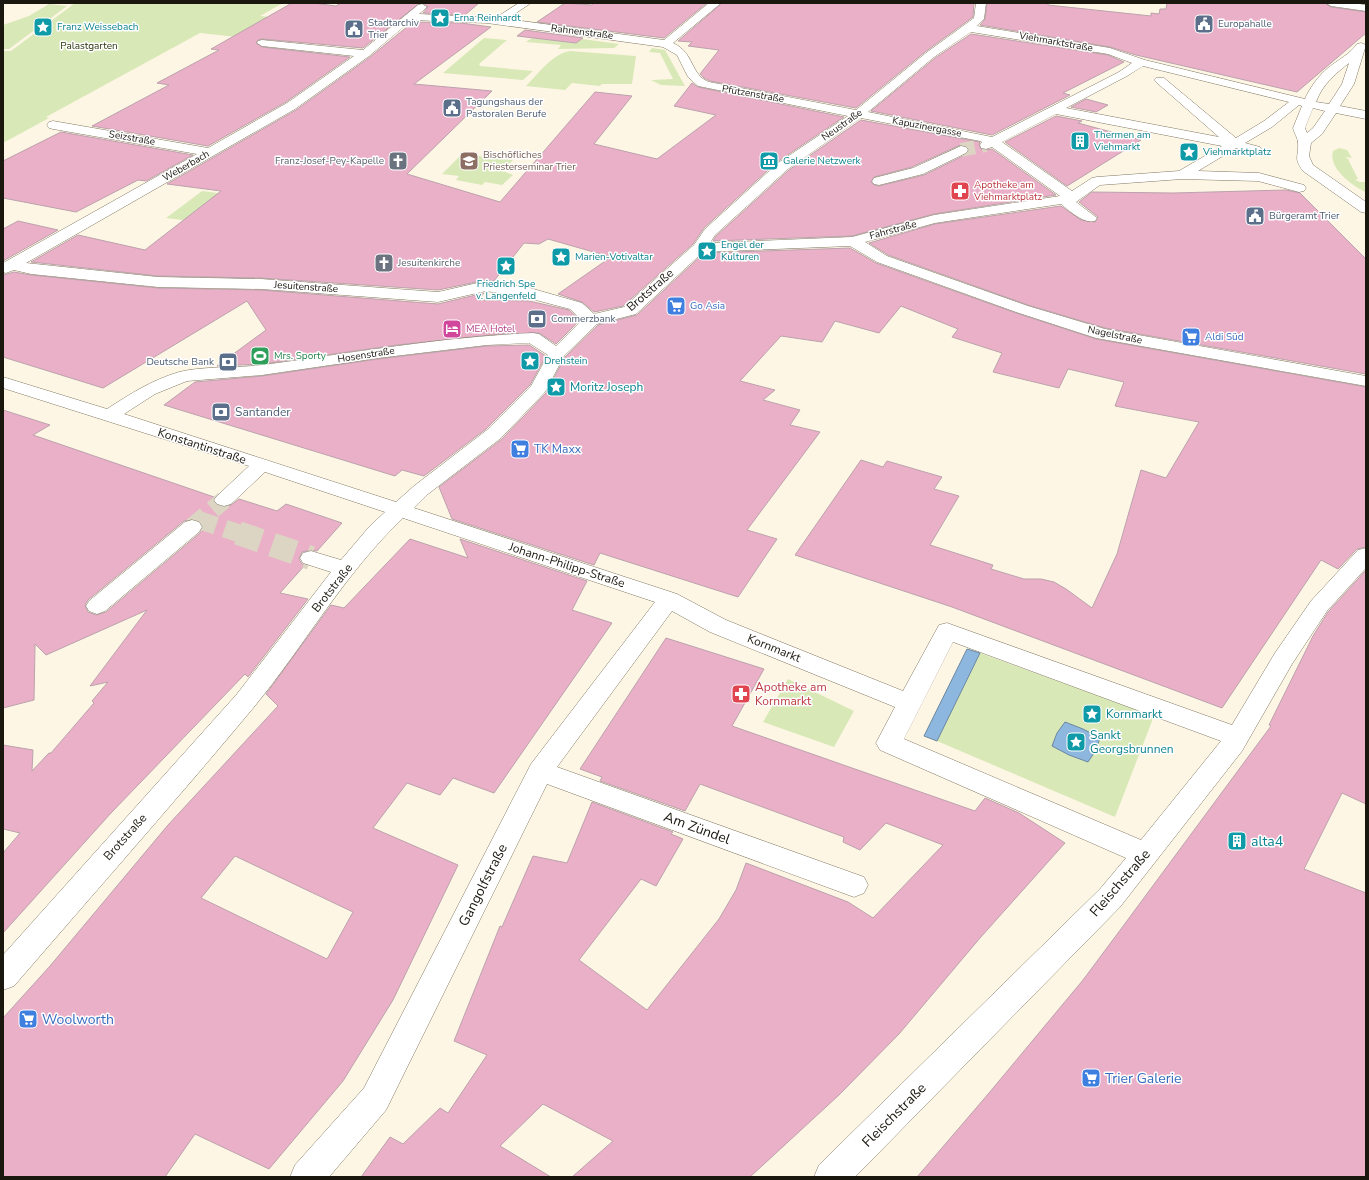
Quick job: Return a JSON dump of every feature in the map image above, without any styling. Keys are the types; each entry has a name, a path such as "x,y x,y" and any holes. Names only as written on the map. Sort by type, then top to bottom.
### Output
{"street":[{"name":"Weberbach","path":"8,267 291,106 365,54 428,3"},
{"path":"497,21 526,3"},
{"path":"666,44 705,10 716,3"},
{"name":"Neustraße","path":"699,248 710,232 783,166 860,114 930,55 969,28 979,18 979,3"},
{"path":"1331,3 1366,8"},
{"name":"Rahnenstraße","path":"410,17 497,21 666,44"},
{"name":"Viehmarktstraße","path":"969,28 1110,51 1141,62"},
{"path":"1305,141 1318,131 1348,84 1358,51 1366,38"},
{"path":"262,43 365,54"},
{"name":"Pfützenstraße","path":"666,44 682,52 697,81 718,87 860,114"},
{"path":"1358,51 1330,72 1314,94 1298,128 1305,141 1302,156 1308,168 1311,181 1316,187 1364,215"},
{"path":"990,144 1123,74 1141,62 1310,104 1366,115"},
{"path":"1184,72 1173,79 1156,80 1235,144"},
{"path":"1123,74 1138,78"},
{"path":"1182,175 1268,124 1294,104"},
{"path":"1055,110 1235,144 1261,151"},
{"name":"Kapuzinergasse","path":"860,114 983,138 990,144"},
{"name":"Seizstraße","path":"53,125 210,152"},
{"path":"1250,135 1261,151 1259,177"},
{"path":"990,144 1073,196 1090,218"},
{"path":"879,181 918,171 961,150"},
{"name":"Fahrstraße","path":"699,248 853,241 934,219 1073,196 1097,181 1182,175 1259,177 1299,188"},
{"name":"Nagelstraße","path":"853,241 882,260 1102,334 1366,380"},
{"name":"Brotstraße","path":"3,976 246,700 345,569 376,532 421,490 494,434 539,388 557,354 591,320 630,311 699,248"},
{"name":"Jesuitenstraße","path":"8,267 158,282 261,284 438,297 486,286 530,293 576,306 591,320"},
{"name":"Hosenstraße","path":"108,416 136,397 166,382 185,376 262,370 378,353 488,340 533,338 557,354"},
{"name":"Konstantinstraße","path":"3,382 262,464 400,510"},
{"path":"224,500 262,464"},
{"name":"Johann-Philipp-Straße","path":"400,510 669,599 728,630"},
{"path":"97,606 192,527"},
{"name":"Fleischstraße","path":"831,1177 1093,916 1146,854 1238,737 1283,659 1319,606 1366,555"},
{"path":"311,558 345,569"},
{"name":"Gangolfstraße","path":"307,1177 375,1100 540,771 669,599"},
{"name":"Kornmarkt","path":"728,630 909,703"},
{"path":"1146,854 889,743 947,631 1238,737"},
{"name":"Am Zündel","path":"540,771 854,885"}],"green space":[{"name":"Palastgarten","path":"75,3 283,3 260,16 293,19 274,36 266,40 200,33 46,117 49,118 3,143 3,51 11,51"},
{"path":"49,4 67,6 9,49 3,49 3,25 29,16"},
{"path":"484,38 507,40 479,64 480,66 533,71 523,80 443,73"},
{"path":"532,38 576,43 582,39 619,44 614,48 558,49 561,45 526,42"},
{"path":"652,48 665,50 685,86 661,85 651,80 673,79 660,53 649,52"},
{"path":"570,51 636,56 632,84 602,84 600,86 572,83 565,90 526,86 557,56"},
{"path":"1339,148 1347,150 1352,158 1345,157 1348,159 1358,179 1355,180 1366,182 1366,192 1342,176 1334,164 1332,157 1333,151"},
{"path":"462,154 513,160 503,171 513,175 502,185 485,182 482,185 456,180 459,176 442,174"},
{"path":"202,191 249,197 215,224 166,218"},
{"path":"980,653 1154,716 1115,817 937,741"},
{"path":"788,679 854,711 834,747 763,722"}],"water":[{"path":"967,649 980,653 937,741 924,736"},
{"name":"Sankt Georgsbrunnen","path":"1065,722 1100,738 1096,750 1088,762 1069,755 1052,746 1057,733"}],"building":[{"path":"292,3 313,3 336,6 341,3 420,3 363,48 262,39 258,40 256,43 262,47 350,57 286,102 208,146 92,126 169,85 157,83 219,50 211,49"},
{"path":"423,3 479,3 465,15 423,13 428,7"},
{"path":"565,3 592,5 594,3 707,3 664,38 537,22"},
{"path":"722,3 974,3 973,17 925,52 856,108 710,81 704,78 700,74 719,50 688,46 692,42 678,41"},
{"path":"987,3 1048,3 1048,5 1151,16 1151,13 1159,14 1160,9 1166,9 1167,3 1325,3 1331,7 1366,12 1366,33 1297,92 1136,55 1110,47 980,25 985,19"},
{"path":"413,22 461,23 491,27 414,84 492,91 407,174 500,202 595,92 632,96 594,144 657,159 716,115 674,106 692,83 698,87 844,117 777,162 704,228 693,244 623,306 594,312 582,302 558,294 611,257 548,239 539,244 524,243 494,281 486,280 438,290 261,278 158,276 31,262 78,235 145,250 221,191 167,184 296,110 370,57"},
{"path":"525,30 583,38 576,43 517,36"},
{"path":"971,34 1108,55 1124,62 1063,93 1070,95 992,135 871,111 935,58"},
{"path":"1086,99 1108,105 1096,112 1071,107"},
{"name":"Thermen am Viehmarkt","path":"1056,116 1082,121 1078,123 1141,140 1067,186 1005,142"},
{"path":"861,120 980,142 979,145 981,149 992,149 1056,195 934,214 852,236 713,241 716,236 789,170","holes":["960,145 966,146 969,149 967,154 924,175 879,186 874,185 871,182 874,177 912,167"]},
{"path":"61,132 193,155 146,181 138,180 76,212 3,198 3,161"},
{"path":"1286,190 1300,193 1366,259 1366,374 1105,328 1028,305 888,255 869,243 935,224 1061,206 1081,220 1095,222 1098,217 1079,202 1092,192 1173,193"},
{"path":"18,221 58,230 3,261 3,229"},
{"path":"850,248 876,263 1016,313 1096,339 1366,387 1366,547 1357,549 1338,569 1321,560 1222,708 952,607 795,555 861,460 883,467 887,461 942,477 934,489 959,496 930,545 993,565 991,569 1024,579 1041,579 1054,582 1092,608 1117,554 1141,470 1166,478 1199,422 1115,406 1124,382 1068,369 1059,388 993,372 1002,353 952,337 958,329 901,306 879,333 835,321 822,342 781,336 740,381 775,390 763,400 800,410 790,425 820,432 747,530 777,539 738,597 600,553 594,565 452,519 439,487 502,439 546,393 565,357 598,325 637,315 704,253"},
{"path":"14,272 158,288 261,290 438,304 484,293 478,300 529,301 569,310 580,320 556,344 539,333 499,334 397,345 263,364 217,366 266,330 247,301 103,388 3,357 3,274"},
{"path":"529,345 546,356 530,385 486,429 424,476 402,470 395,476 164,405 195,382 262,376 378,359 487,346"},
{"path":"3,410 50,425 33,435 214,497 212,500 217,505 224,507 231,505 239,499 277,511 286,504 342,523 317,551 311,550 302,552 299,559 302,564 305,565 280,593 308,599 248,677 245,674 111,813 3,933 3,853 20,833 3,829 3,745 33,750 32,771 49,753 51,753 94,703 92,701 108,682 90,686 147,610 46,655 35,644 34,700 3,708","holes":["192,519 199,521 203,526 200,533 106,612 96,615 88,612 85,605 88,600 184,521"]},
{"path":"410,539 468,558 460,539 587,581 572,610 612,623 494,793 453,778 440,795 407,783 373,828 458,865 393,1000 343,1081 269,1169 195,1134 165,1177 3,1177 3,1018 50,966 168,825 278,706 266,694 331,605 344,608","holes":["235,856 353,912 327,959 201,898"]},
{"path":"1366,570 1366,804 1342,793 1304,869 1366,893 1366,1177 917,1177 1083,980 1118,933 1271,726 1269,725 1313,636 1328,612"},
{"path":"666,638 764,669 732,726 975,811 985,798 1019,813 1065,843 980,938 899,1034 839,1095 750,1177 572,1177 613,1141 543,1104 500,1146 551,1177 361,1177 390,1137 403,1144 440,1108 448,1113 487,1055 454,1041 500,926 502,927 533,856 567,863 592,802 673,832 671,834 683,839 656,886 641,879 579,960 647,1010 719,919 736,890 746,863 848,902 873,918 943,845 886,823 860,850 843,842 844,837 700,784 685,811 600,781 602,777 580,769"}],"tunnel":[{"path":"961,150 986,145"},
{"path":"200,520 224,500"},
{"path":"192,527 200,520"},
{"path":"200,520 238,533"},
{"path":"238,533 311,558"}],"place":[{"name":"Erna Reinhardt","path":"440,18"},
{"name":"Europahalle","path":"1204,24"},
{"name":"Franz Weissebach","path":"43,27"},
{"name":"Stadtarchiv Trier","path":"354,29"},
{"name":"Tagungshaus der Pastoralen Berufe","path":"452,108"},
{"name":"Thermen am Viehmarkt","path":"1080,141"},
{"name":"Viehmarktplatz","path":"1189,152"},
{"name":"Franz-Josef-Pey-Kapelle","path":"398,161"},
{"name":"Bischöfliches Priesterseminar Trier","path":"469,161"},
{"name":"Galerie Netzwerk","path":"769,161"},
{"name":"Apotheke am Viehmarktplatz","path":"960,191"},
{"name":"Bürgeramt Trier","path":"1255,216"},
{"name":"Engel der Kulturen","path":"707,251"},
{"name":"Marien-Votivaltar","path":"561,257"},
{"name":"Jesuitenkirche","path":"384,263"},
{"name":"Friedrich Spe v. Langenfeld","path":"506,266"},
{"name":"Go Asia","path":"676,306"},
{"name":"Commerzbank","path":"537,319"},
{"name":"MEA Hotel","path":"452,329"},
{"name":"Aldi Süd","path":"1191,337"},
{"name":"Mrs. Sporty","path":"260,356"},
{"name":"Drehstein","path":"530,361"},
{"name":"Deutsche Bank","path":"228,362"},
{"name":"Moritz Joseph","path":"556,387"},
{"name":"Santander","path":"221,412"},
{"name":"TK Maxx","path":"520,449"},
{"name":"Apotheke am Kornmarkt","path":"741,694"},
{"name":"Kornmarkt","path":"1092,714"},
{"name":"Sankt Georgsbrunnen","path":"1076,742"},
{"name":"alta4","path":"1237,841"},
{"name":"Woolworth","path":"28,1019"},
{"name":"Trier Galerie","path":"1091,1078"}]}
